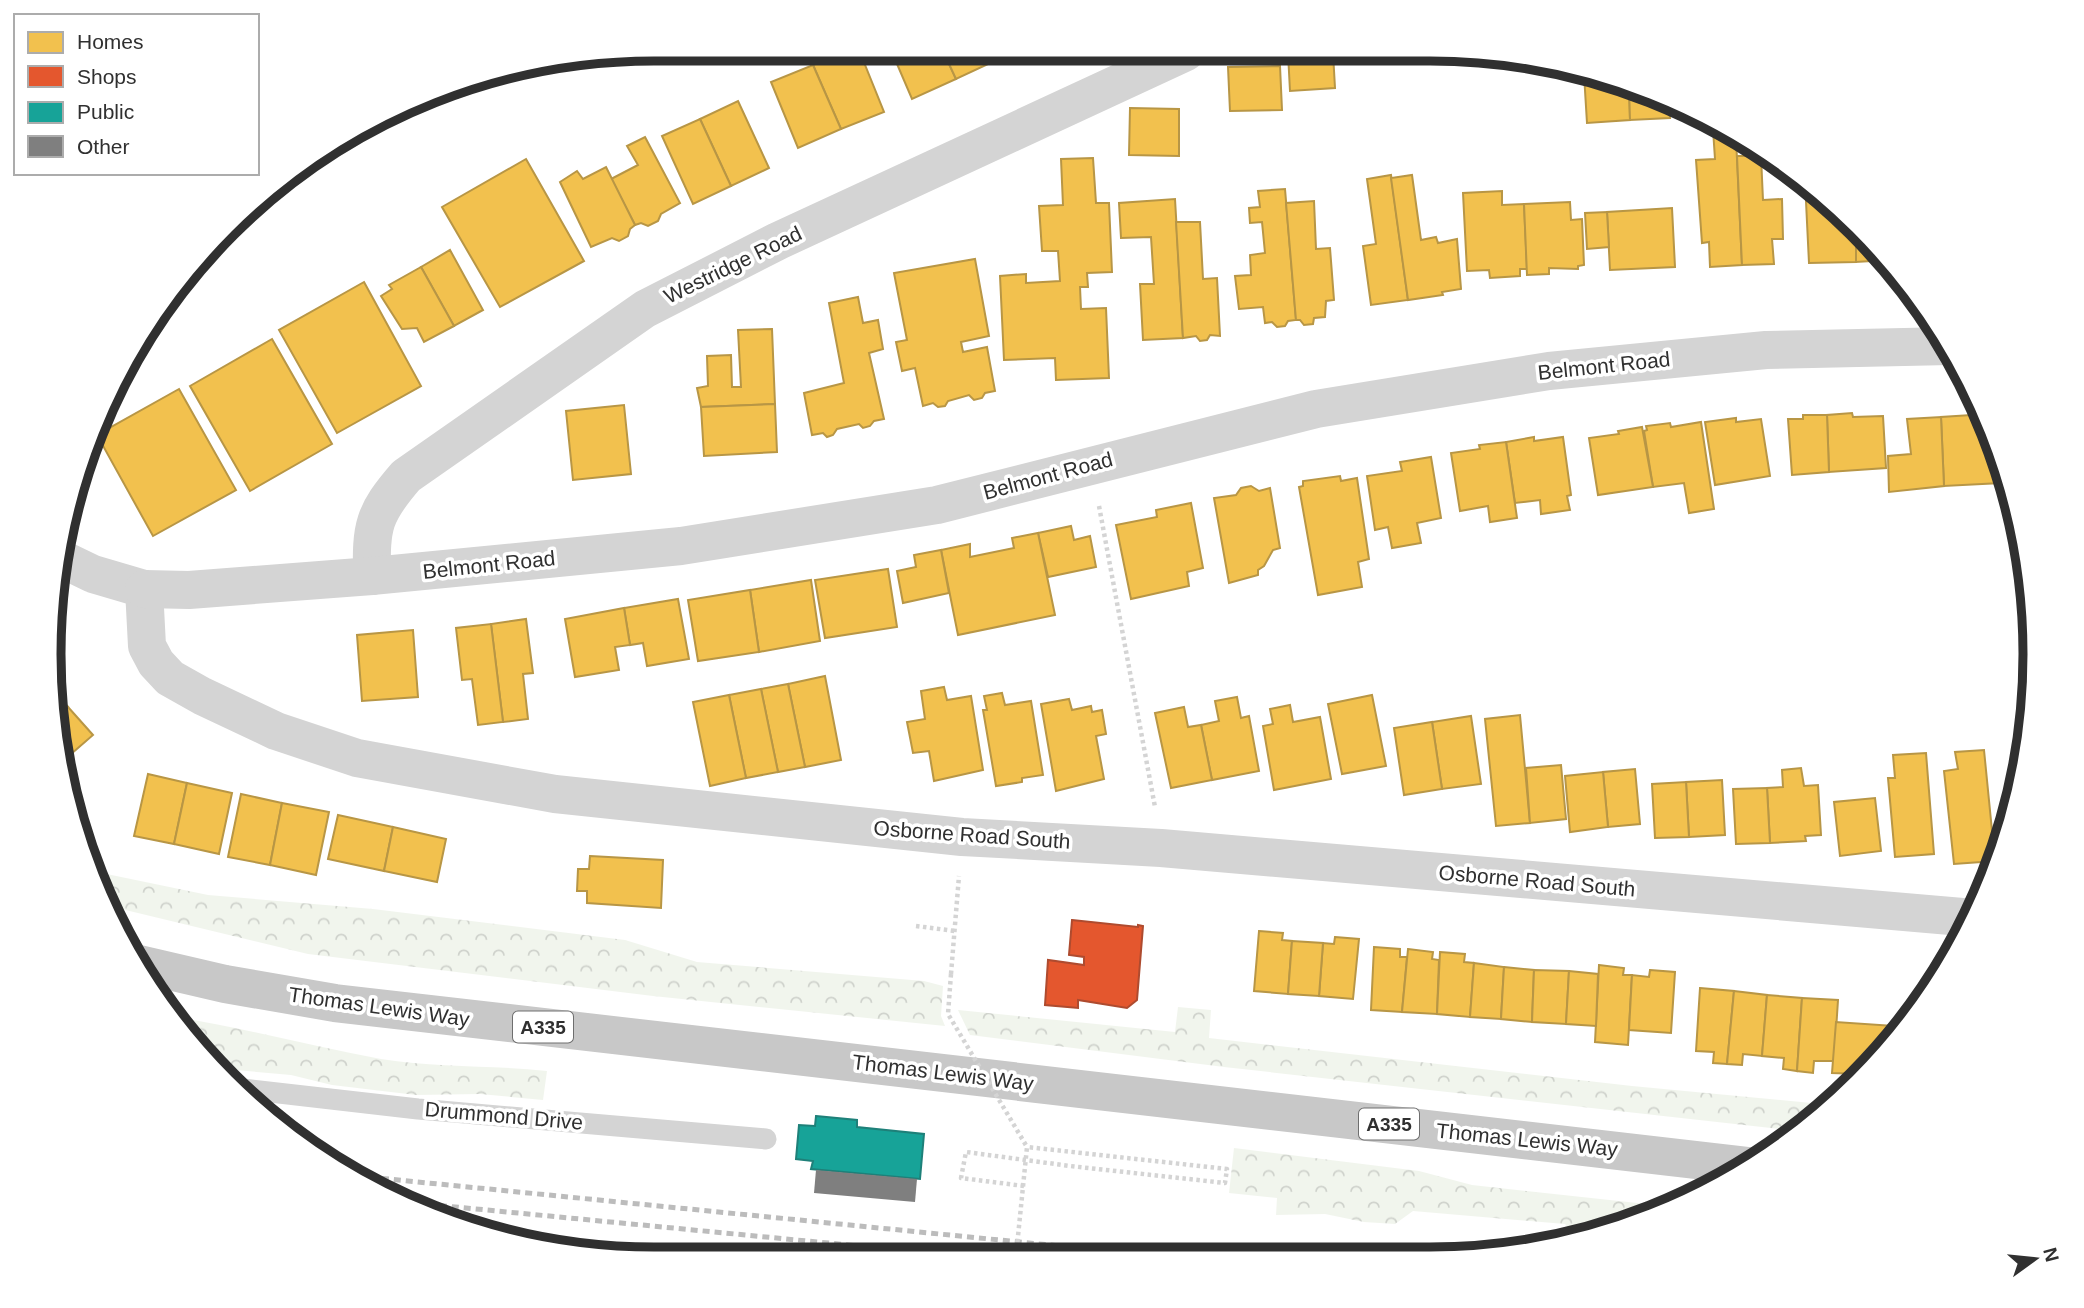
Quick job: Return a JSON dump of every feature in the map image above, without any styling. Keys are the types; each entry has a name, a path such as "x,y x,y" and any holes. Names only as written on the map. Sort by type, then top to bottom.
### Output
{"main road":[{"name":"Thomas Lewis Way","path":"151,967 225,984 335,1003 1731,1164"}],"street":[{"name":"Westridge Road","path":"372,576 371,547 375,520 385,500 406,476 645,309 778,241 1167,61"},
{"name":"Belmont Road","path":"144,589 189,590 372,576 708,542 937,505 1316,409 1549,371 1766,350 1936,346"},
{"path":"69,562 93,574 144,589"},
{"name":"Osborne Road South","path":"144,589 148,646 156,663 170,678 202,696 276,731 357,758 555,794 962,837 1161,848 1961,917"}],"lane":[{"name":"Drummond Drive","path":"253,1090 418,1109 766,1139"}],"path":[{"path":"1093,464 1161,848"},
{"path":"962,837 948,1014 1027,1147 1017,1247"},
{"path":"916,926 955,931"},
{"path":"1024,1186 961,1178 966,1152 1225,1182 1227,1169 1027,1147"}],"green space":[{"path":"103,873 208,895 373,909 625,940 697,962 924,981 943,986 941,1016 945,1026 653,996 308,954 118,908"},
{"path":"1178,1007 1211,1010 1209,1038 1632,1086 1817,1104 1784,1129 1224,1067 970,1035 958,1010 1175,1032"},
{"path":"187,1019 381,1059 547,1071 543,1100 480,1094 416,1095 332,1085 291,1075 232,1070"},
{"path":"1234,1148 1419,1171 1472,1185 1650,1204 1570,1230 1565,1224 1413,1211 1395,1224 1364,1222 1325,1214 1276,1215 1277,1198 1229,1193"}],"building: Homes":[{"path":"822,61 863,61 884,112 841,129 813,65"},
{"path":"896,61 948,61 956,79 912,99"},
{"path":"948,61 995,61 956,79"},
{"path":"1288,61 1333,61 1335,88 1290,91"},
{"path":"813,65 841,129 798,148 771,82"},
{"path":"1280,66 1282,110 1230,111 1228,67"},
{"path":"1584,81 1629,96 1630,120 1587,123"},
{"path":"1629,96 1669,112 1670,118 1630,120"},
{"path":"738,101 769,168 731,186 700,119"},
{"path":"1130,108 1179,109 1179,156 1129,155"},
{"path":"700,119 731,186 693,204 662,136"},
{"path":"1713,134 1736,147 1742,265 1710,267 1709,242 1702,243 1696,160 1715,159"},
{"path":"645,137 680,203 661,214 658,221 648,226 641,223 635,225 611,179 638,165 627,146"},
{"path":"1737,156 1751,156 1761,163 1763,200 1782,199 1783,239 1772,239 1774,264 1742,265"},
{"path":"1093,158 1096,203 1109,203 1112,272 1087,273 1088,287 1080,287 1081,309 1106,308 1109,378 1056,380 1055,358 1004,360 1000,276 1026,274 1026,283 1060,281 1058,251 1042,251 1039,206 1063,205 1061,159"},
{"path":"526,159 584,261 500,307 442,207"},
{"path":"606,167 635,225 628,236 619,241 612,238 591,247 560,182 577,171 583,179"},
{"path":"1391,175 1408,300 1371,305 1363,246 1376,244 1367,179"},
{"path":"1412,175 1421,240 1436,237 1438,243 1457,239 1461,289 1442,292 1443,295 1408,300 1391,178"},
{"path":"1285,189 1296,320 1277,327 1272,322 1265,323 1263,307 1239,309 1235,276 1251,275 1250,255 1265,253 1262,222 1250,223 1249,208 1260,207 1258,191"},
{"path":"1502,191 1502,205 1524,204 1527,269 1520,269 1520,276 1490,278 1489,270 1467,271 1463,193"},
{"path":"1806,196 1856,242 1856,262 1809,263"},
{"path":"1175,199 1183,338 1143,340 1140,284 1154,284 1151,237 1121,238 1119,203"},
{"path":"1314,201 1316,249 1330,248 1334,300 1326,301 1325,317 1314,318 1313,324 1304,325 1300,320 1296,320 1286,203"},
{"path":"1570,202 1571,220 1582,219 1584,265 1578,266 1578,269 1549,268 1549,274 1527,275 1524,204"},
{"path":"1672,208 1675,267 1610,270 1607,212"},
{"path":"1607,212 1609,247 1587,249 1585,213"},
{"path":"1176,222 1200,222 1203,279 1217,278 1220,336 1210,335 1207,340 1200,341 1196,336 1183,338"},
{"path":"1856,242 1874,261 1856,262"},
{"path":"450,250 483,310 454,326 421,267"},
{"path":"975,259 989,336 961,342 963,352 987,347 995,391 985,393 982,398 974,400 969,395 948,401 945,406 938,407 933,403 923,406 915,368 902,371 896,342 907,340 894,273"},
{"path":"421,267 454,326 424,342 417,328 402,329 381,296 392,289 389,285"},
{"path":"364,282 421,386 337,433 279,330"},
{"path":"858,297 863,323 878,320 883,349 869,353 884,419 874,421 863,428 859,424 837,429 833,435 827,437 823,433 812,435 804,393 844,383 829,303"},
{"path":"772,329 775,404 701,407 697,388 708,386 707,356 731,355 732,387 741,387 738,330"},
{"path":"272,339 332,444 250,491 190,386"},
{"path":"179,389 236,490 153,536 101,442 105,431"},
{"path":"775,404 777,452 704,456 701,407"},
{"path":"624,405 631,474 573,480 566,411"},
{"path":"1852,413 1853,417 1883,416 1886,468 1829,472 1827,415"},
{"path":"1803,415 1827,415 1829,472 1792,475 1788,419 1803,419"},
{"path":"1971,415 1971,420 1975,420 1978,427 1997,483 1944,486 1941,417"},
{"path":"1941,417 1944,486 1889,492 1888,456 1911,454 1907,419"},
{"path":"1736,418 1736,422 1761,419 1770,476 1715,485 1705,422"},
{"path":"1701,422 1714,509 1689,513 1684,483 1653,487 1644,431 1647,430 1646,426 1670,423 1671,427"},
{"path":"1642,427 1653,487 1598,495 1589,438 1619,434 1618,431"},
{"path":"1534,437 1534,441 1563,437 1571,495 1567,496 1570,510 1541,514 1540,500 1515,503 1506,442"},
{"path":"1506,442 1517,518 1490,522 1488,506 1460,511 1451,453 1480,449 1479,445"},
{"path":"1431,457 1441,518 1417,523 1421,543 1392,548 1388,527 1375,530 1367,476 1402,471 1400,462"},
{"path":"1340,476 1341,481 1357,478 1369,559 1358,562 1362,587 1318,595 1299,487 1303,486 1303,481"},
{"path":"1251,486 1259,491 1270,488 1280,548 1273,550 1264,566 1258,570 1258,575 1229,583 1214,498 1236,495 1241,488"},
{"path":"1191,503 1203,568 1187,572 1189,586 1131,599 1116,525 1157,517 1156,510"},
{"path":"1071,526 1074,540 1090,536 1096,567 1048,577 1038,533"},
{"path":"1038,533 1055,615 958,635 941,550 970,544 970,557 1014,548 1012,538"},
{"path":"941,550 949,593 903,603 897,571 916,567 914,555"},
{"path":"888,569 897,627 825,638 815,580"},
{"path":"811,580 820,641 759,652 750,590"},
{"path":"750,590 759,652 698,661 688,600"},
{"path":"678,599 689,659 647,666 643,643 630,645 624,608"},
{"path":"624,608 630,645 615,647 619,670 575,677 565,619"},
{"path":"526,619 533,673 523,674 528,719 503,722 491,624"},
{"path":"491,624 503,722 478,725 472,679 462,680 456,628"},
{"path":"413,630 418,697 362,701 357,635"},
{"path":"825,676 841,760 805,767 788,684"},
{"path":"788,684 805,767 778,772 761,689"},
{"path":"944,687 947,700 971,696 983,770 934,781 929,751 913,753 907,722 925,719 921,691"},
{"path":"761,689 778,772 746,778 729,695"},
{"path":"1002,693 1005,705 1031,701 1043,775 996,786 983,710 987,710 984,696"},
{"path":"729,695 746,778 710,786 693,702"},
{"path":"1372,695 1386,766 1342,774 1328,704"},
{"path":"1237,697 1241,718 1249,716 1259,771 1212,780 1201,725 1219,721 1215,701"},
{"path":"1069,699 1072,710 1091,706 1092,712 1102,710 1106,734 1096,736 1104,779 1056,791 1041,704"},
{"path":"1290,705 1293,722 1320,717 1331,779 1274,790 1263,726 1273,724 1270,709"},
{"path":"68,707 93,735 70,755 66,731 64,710"},
{"path":"1184,707 1188,727 1201,725 1212,780 1171,788 1155,713"},
{"path":"1520,715 1530,823 1496,826 1485,719"},
{"path":"1471,716 1481,784 1442,789 1432,722"},
{"path":"1432,722 1442,789 1404,795 1394,728"},
{"path":"1984,750 1993,839 1985,862 1954,864 1944,771 1958,769 1955,752"},
{"path":"1926,753 1934,854 1895,857 1888,778 1895,778 1893,755"},
{"path":"1561,765 1566,819 1530,823 1526,768"},
{"path":"1801,768 1804,786 1818,785 1821,835 1805,836 1806,841 1770,843 1767,788 1783,787 1782,770"},
{"path":"1635,769 1640,824 1608,827 1603,772"},
{"path":"1603,772 1608,827 1570,832 1565,776"},
{"path":"148,774 187,783 174,844 134,836"},
{"path":"1722,780 1725,835 1689,837 1686,782"},
{"path":"1686,782 1689,837 1655,838 1652,784"},
{"path":"187,783 232,793 219,854 174,844"},
{"path":"1767,788 1770,843 1736,844 1733,789"},
{"path":"241,794 282,803 270,865 228,857"},
{"path":"1875,798 1881,851 1840,856 1834,802"},
{"path":"282,803 329,812 316,875 270,865"},
{"path":"338,815 393,827 384,871 328,859"},
{"path":"393,827 446,839 437,882 384,871"},
{"path":"590,856 663,860 661,908 587,903 587,891 577,891 578,869 589,869"},
{"path":"1259,931 1283,933 1282,940 1292,941 1288,994 1254,991"},
{"path":"1335,937 1359,939 1353,999 1319,996 1323,943 1334,944"},
{"path":"1292,941 1323,943 1319,996 1288,994"},
{"path":"1374,947 1400,949 1400,957 1407,957 1402,1012 1371,1010"},
{"path":"1408,949 1433,952 1432,959 1439,960 1437,1014 1402,1012"},
{"path":"1440,952 1465,954 1464,962 1474,963 1470,1017 1437,1014"},
{"path":"1474,963 1504,967 1501,1019 1470,1017"},
{"path":"1599,965 1624,968 1623,975 1632,975 1628,1045 1595,1042"},
{"path":"1504,967 1534,970 1532,1022 1501,1019"},
{"path":"1534,970 1569,971 1566,1024 1532,1022"},
{"path":"1650,970 1675,972 1671,1033 1629,1030 1632,975 1649,977"},
{"path":"1569,971 1598,974 1596,1026 1566,1024"},
{"path":"1700,988 1734,991 1727,1064 1713,1063 1714,1052 1696,1051"},
{"path":"1734,991 1767,995 1762,1056 1743,1054 1742,1065 1727,1064"},
{"path":"1767,995 1802,998 1797,1071 1783,1069 1784,1058 1762,1056"},
{"path":"1802,998 1838,1000 1834,1061 1814,1061 1813,1073 1797,1071"},
{"path":"1836,1022 1891,1026 1848,1074 1832,1073"}],"building: Shops":[{"path":"1072,920 1143,926 1137,1000 1127,1008 1078,1000 1078,1008 1045,1005 1048,960 1084,965 1084,957 1069,955"}],"building: Public":[{"path":"816,1116 857,1120 857,1127 924,1134 920,1179 811,1169 813,1161 796,1159 799,1125 815,1126"}],"building: Other":[{"path":"816,1170 917,1179 915,1202 814,1193"}],"railway":[{"path":"378,1178 1070,1247"},
{"path":"435,1205 869,1247"}]}
